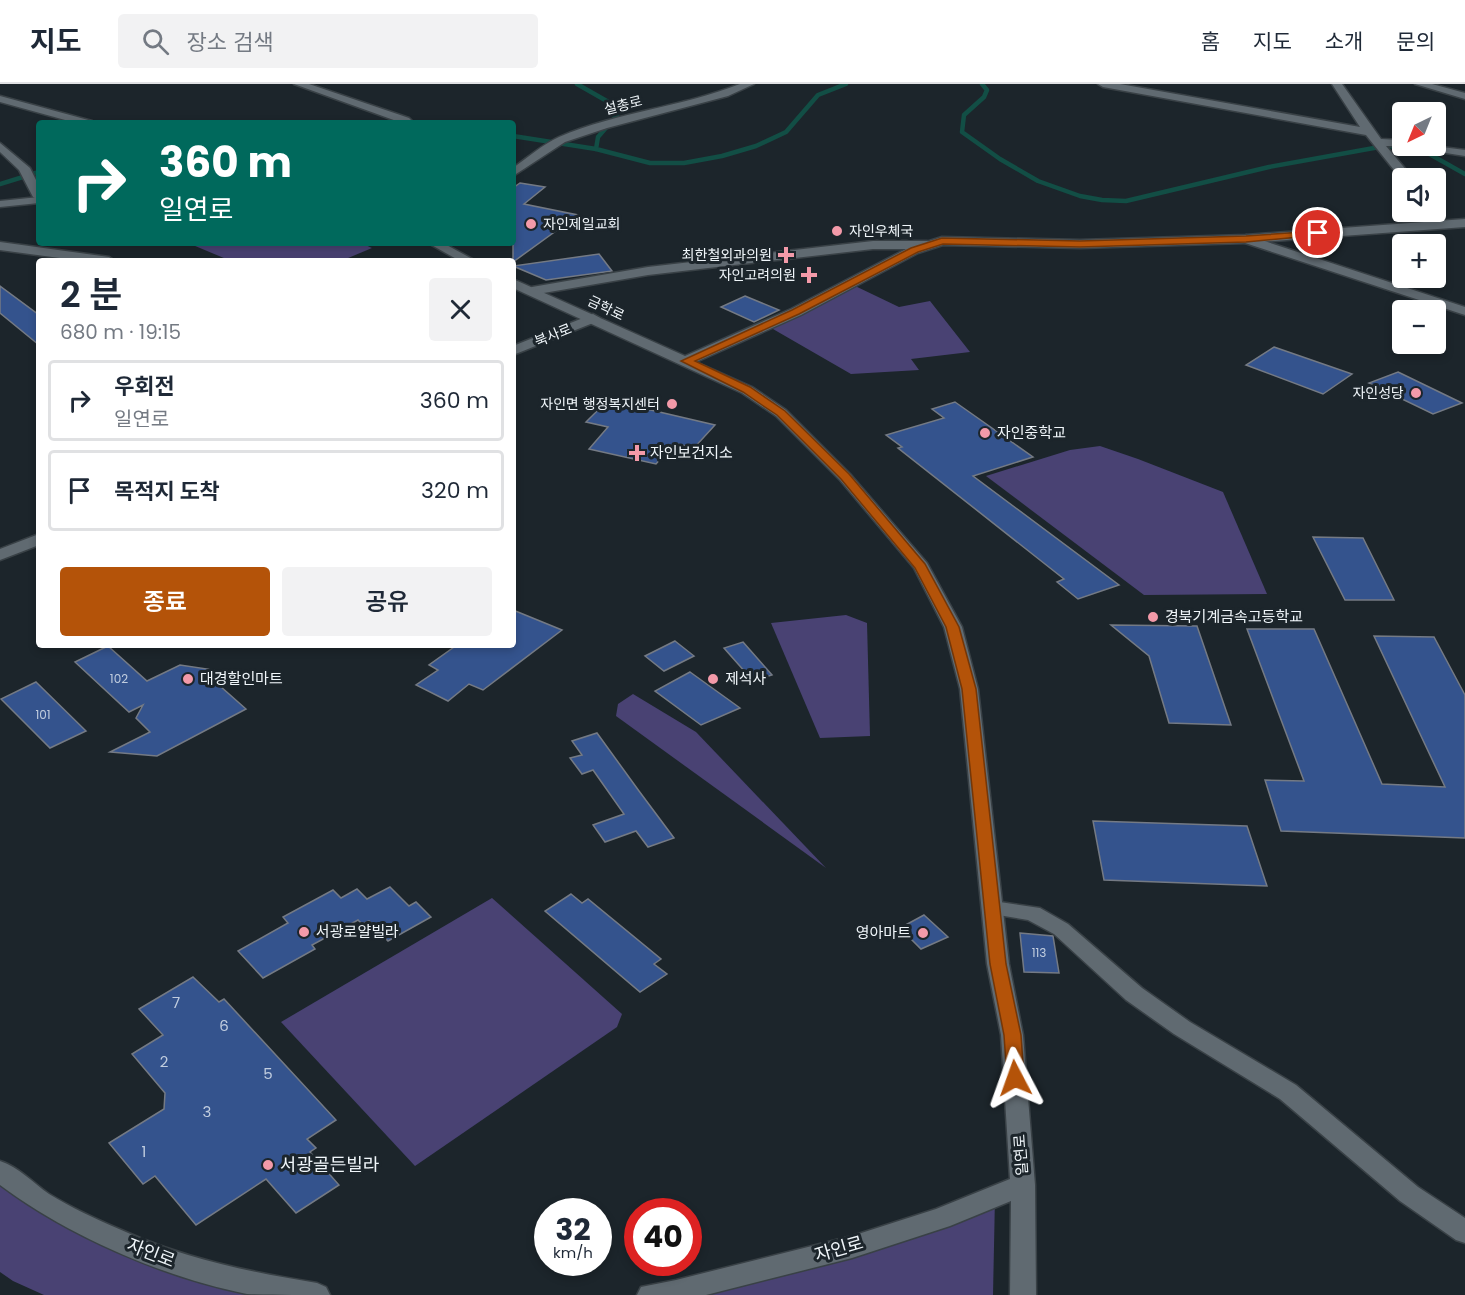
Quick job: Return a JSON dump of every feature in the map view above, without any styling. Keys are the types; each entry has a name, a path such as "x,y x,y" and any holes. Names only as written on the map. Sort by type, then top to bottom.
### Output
{"street":[{"path":"299,84 405,120"},
{"name":"설총로","path":"516,171 561,140 603,126 724,94 749,84"},
{"path":"1103,84 1131,86 1369,132"},
{"path":"1337,84 1369,132 1399,168"},
{"path":"1420,84 1465,96"},
{"path":"0,99 77,120"},
{"path":"1379,142 1392,143"},
{"path":"0,146 27,175 36,193"},
{"path":"1446,151 1465,153"},
{"path":"0,204 36,199"},
{"path":"686,361 796,312 927,245 942,241 1080,244 1246,239 1465,224"},
{"path":"1246,239 1465,311"},
{"path":"532,291 648,271 873,245 927,245"},
{"path":"0,246 87,258"},
{"path":"440,246 464,258"},
{"name":"금학로","path":"516,284 686,361"},
{"name":"북사로","path":"516,350 593,318"},
{"name":"일연로","path":"686,361 747,390 781,413 845,477 921,566 953,627 969,689 998,964 1012,1035 1023,1185 1023,1295"},
{"path":"0,555 36,541"},
{"path":"993,908 1033,913 1061,929 1134,994 1182,1028 1288,1092 1409,1194 1465,1232"},
{"name":"자인로","path":"0,1171 42,1202 110,1237 185,1266 273,1288 317,1295"},
{"name":"자인로","path":"650,1295 676,1291 852,1247 941,1218 1023,1185"}],"shaded area":[{"path":"195,246 368,246 372,248 348,258 224,258"},
{"path":"851,284 899,307 930,301 970,352 911,359 919,370 851,374 766,325"},
{"path":"1100,446 1223,492 1267,594 1144,595 986,476 1070,450"},
{"path":"846,615 867,623 870,736 820,738 771,623"},
{"path":"633,694 696,732 826,868 616,716 618,704"},
{"path":"492,898 622,1014 617,1027 415,1166 281,1022"},
{"path":"0,1171 42,1202 273,1288 317,1295 44,1295 13,1281 0,1272"},
{"path":"995,1197 993,1295 650,1295"}],"building":[{"path":"520,183 545,187 524,204 578,215 516,260 513,258 513,246 516,246 516,186"},
{"path":"599,254 612,271 546,280 516,266"},
{"path":"0,286 36,313 36,343 0,313"},
{"path":"745,296 779,310 754,322 721,307"},
{"path":"1274,347 1352,374 1323,394 1246,365"},
{"path":"1398,372 1462,403 1433,414 1369,383"},
{"path":"608,400 715,425 694,448 674,443 656,464 589,449 608,427 586,422"},
{"path":"955,402 1033,457 973,476 1119,585 1078,599 1057,582 1064,579 898,448 902,447 886,435 944,418 932,409"},
{"path":"1313,537 1363,538 1394,600 1345,600"},
{"path":"516,611 562,630 483,690 469,684 448,701 416,685 438,670 429,665 453,648 516,648"},
{"path":"1111,625 1197,626 1231,725 1169,723 1149,656"},
{"path":"1247,629 1314,629 1382,784 1445,787 1374,636 1434,637 1465,695 1465,838 1281,831 1265,780 1304,781"},
{"path":"675,641 694,656 664,671 645,656"},
{"path":"743,642 772,675 753,681 724,648"},
{"path":"104,648 110,648 147,681 180,665 214,670 211,678 246,709 157,756 110,752 150,732 136,718 143,705 129,712 75,662"},
{"path":"690,672 740,708 701,725 655,691"},
{"path":"36,682 86,731 50,748 1,699"},
{"path":"597,733 674,838 648,847 636,831 605,842 593,825 624,814 593,770 582,774 570,758 582,755 572,741"},
{"path":"1093,821 1247,826 1267,886 1104,880"},
{"name":"서광로얄빌라","path":"390,887 409,906 416,902 431,917 388,941 369,921 362,924 358,920 312,945 315,949 263,978 238,951 288,923 283,917 333,890 341,898 357,889 367,899"},
{"path":"571,894 582,903 588,899 661,959 654,964 667,974 640,992 545,911"},
{"path":"924,915 948,937 921,949 900,928"},
{"path":"1020,933 1053,936 1059,973 1024,972"},
{"path":"193,977 219,1002 224,999 336,1120 307,1139 316,1148 310,1152 339,1185 296,1213 266,1179 196,1225 155,1176 143,1184 109,1143 164,1109 165,1093 132,1054 163,1035 139,1009"}],"waterway":[{"path":"577,84 612,104 617,115 598,137 596,149"},
{"path":"596,149 650,163 684,163 722,156 756,146 786,132 818,95 846,84"},
{"path":"982,84 987,90 984,97 964,115 962,132 1000,159 1038,181 1080,196 1126,201 1269,167 1385,146 1408,147 1424,151 1465,174"},
{"path":"516,136 596,149"},
{"path":"0,184 36,173"}],"place":[{"name":"자인제일교회","path":"531,224"},
{"name":"자인우체국","path":"837,231"},
{"name":"최한철외과의원","path":"786,255"},
{"name":"자인고려의원","path":"809,275"},
{"name":"자인성당","path":"1416,393"},
{"name":"자인면 행정복지센터","path":"672,404"},
{"name":"자인중학교","path":"985,433"},
{"name":"자인보건지소","path":"637,453"},
{"name":"경북기계금속고등학교","path":"1153,617"},
{"name":"대경할인마트","path":"188,679"},
{"name":"제석사","path":"713,679"},
{"name":"서광로얄빌라","path":"304,932"},
{"name":"영아마트","path":"923,933"},
{"name":"서광골든빌라","path":"268,1165"}],"route":[{"path":"1015,1078 1012,1035 998,964 969,689 953,627 921,566 845,477 781,413 747,390 686,361 796,312 914,250 942,241 1080,244 1246,239 1318,233"}]}
